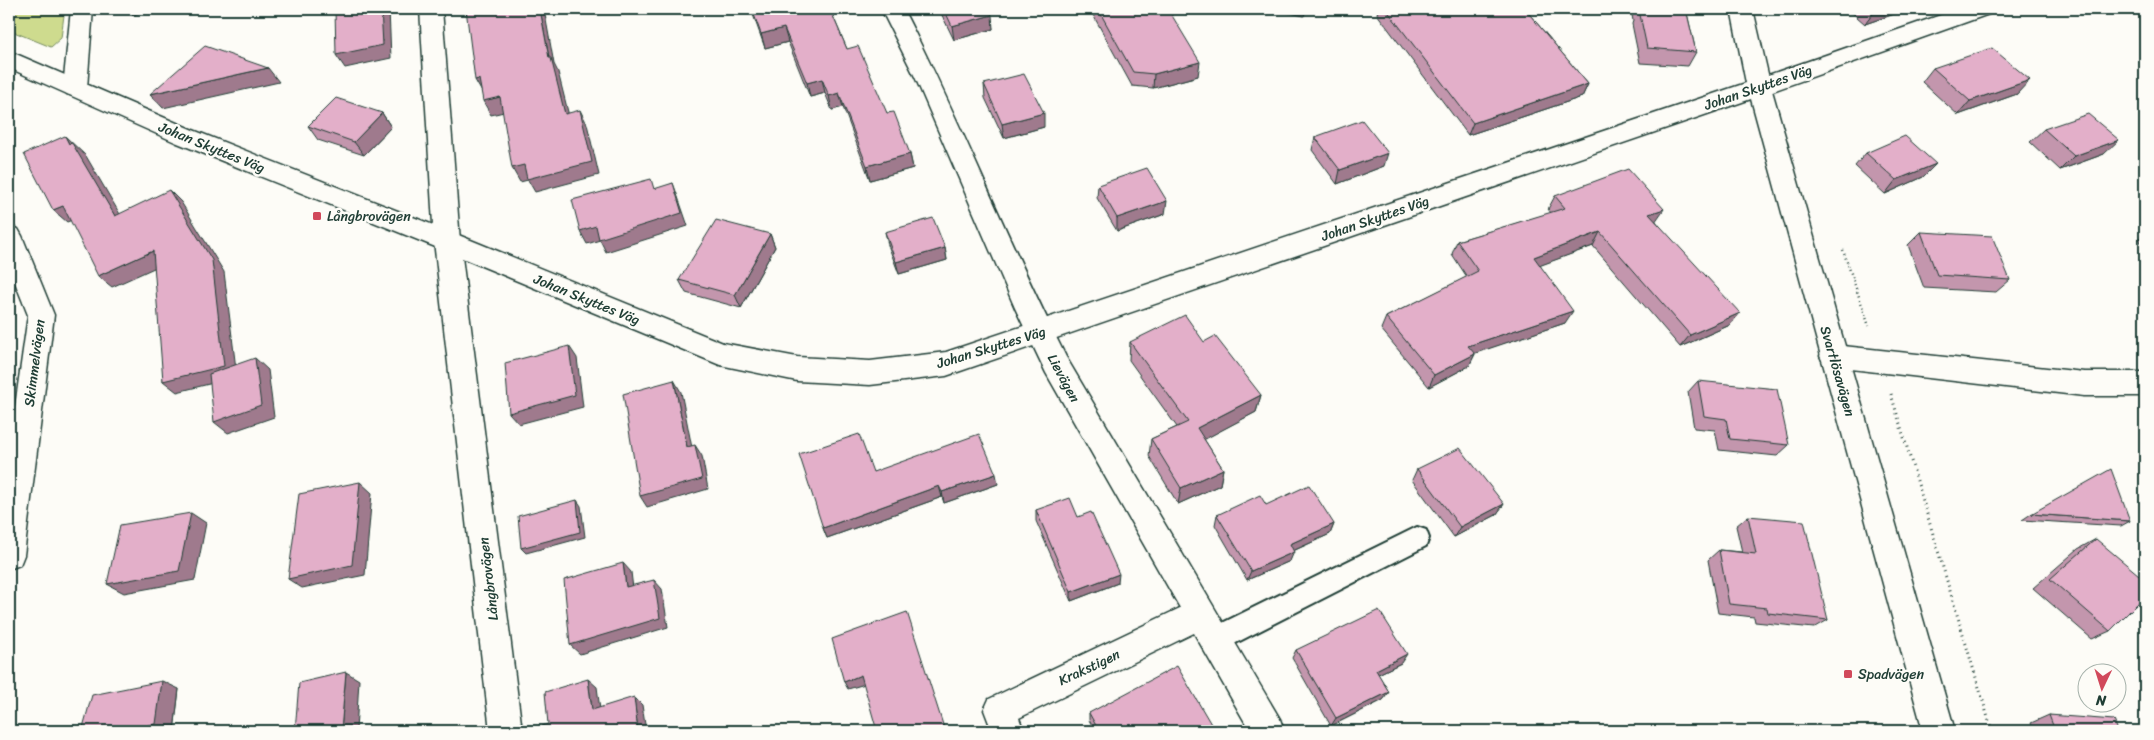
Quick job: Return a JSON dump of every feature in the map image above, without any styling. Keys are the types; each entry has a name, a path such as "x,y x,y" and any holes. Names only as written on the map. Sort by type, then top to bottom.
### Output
{"street":[{"path":"75,88 82,9"},
{"name":"Långbrovägen","path":"431,9 447,241 506,731"},
{"name":"Lievägen","path":"892,9 927,77 1028,308 1056,365 1268,731"},
{"name":"Svartlösavägen","path":"1742,9 1759,87 1939,731"},
{"name":"Johan Skyttes Väg","path":"9,59 184,136 447,241 720,354 797,369 870,373 946,364 1041,333 1981,9"},
{"name":"Skimmelvägen","path":"9,236 41,316 9,555"},
{"path":"1834,356 2084,384 2145,384"},
{"name":"Krakstigen","path":"1008,731 1000,710 1207,627"}],"lane":[{"path":"1207,627 1417,538"}],"green space":[{"path":"9,9 62,9 64,15 61,38 51,47 9,30"}],"building":[{"path":"335,9 381,9 383,45 336,55"},
{"path":"466,9 540,9 549,58 551,58 565,114 580,110 592,162 527,179 524,165 512,168 500,97 483,101 479,79 475,80"},
{"path":"752,9 830,9 847,49 858,46 887,113 894,112 910,154 867,166 839,93 829,96 822,79 807,83 784,28 761,34"},
{"path":"944,9 989,9 992,15 952,26"},
{"path":"1098,9 1168,9 1200,62 1154,74 1133,72"},
{"path":"1386,9 1525,9 1588,84 1473,123"},
{"path":"1686,9 1696,52 1647,48 1639,10"},
{"path":"205,46 268,68 150,94"},
{"path":"1992,48 2030,80 1970,101 1933,68"},
{"path":"1024,74 1044,113 1002,124 984,84"},
{"path":"336,98 382,113 354,142 308,126"},
{"path":"2088,114 2119,140 2074,156 2044,129"},
{"path":"1362,120 1388,153 1340,170 1315,137"},
{"path":"65,136 69,144 72,143 115,216 169,190 212,260 224,366 163,381 153,251 98,276 63,206 53,210 24,154"},
{"path":"1905,136 1936,164 1896,180 1866,153"},
{"path":"1147,168 1167,201 1117,218 1098,185"},
{"path":"1628,169 1664,209 1649,214 1740,313 1690,335 1600,232 1534,257 1573,311 1468,346 1475,354 1434,375 1386,317 1478,271 1457,241 1565,208 1555,196"},
{"path":"651,179 654,189 673,183 682,213 599,239 596,226 580,231 572,200"},
{"path":"933,218 945,248 896,262 885,232"},
{"path":"716,220 770,234 735,295 679,280"},
{"path":"1921,232 1992,236 2010,280 1937,275"},
{"path":"1185,315 1204,342 1215,336 1261,395 1197,428 1223,469 1181,488 1151,439 1188,422 1130,342"},
{"path":"569,346 575,395 509,413 505,363"},
{"path":"255,358 261,405 214,422 209,374"},
{"path":"674,380 687,447 695,445 702,479 640,496 623,394"},
{"path":"1698,381 1777,389 1789,445 1730,439 1726,419 1704,416"},
{"path":"859,434 873,472 979,434 996,474 942,492 939,486 823,528 799,454"},
{"path":"1460,448 1504,504 1460,527 1417,469"},
{"path":"2111,469 2130,521 2031,514"},
{"path":"360,482 352,565 288,579 299,494"},
{"path":"1309,485 1334,524 1290,544 1294,552 1251,571 1217,515 1260,495 1266,505"},
{"path":"1070,498 1078,517 1091,512 1119,574 1071,592 1036,510"},
{"path":"577,500 580,532 521,548 518,516"},
{"path":"191,513 179,571 107,584 120,525"},
{"path":"1748,516 1804,521 1828,620 1768,613 1767,608 1729,604 1719,550 1756,554"},
{"path":"2096,539 2145,580 2145,596 2110,631 2050,579"},
{"path":"623,563 626,587 654,580 660,618 570,645 564,580"},
{"path":"1379,610 1407,654 1376,670 1389,692 1336,718 1296,650"},
{"path":"907,612 945,731 877,731 861,675 844,682 832,639"},
{"path":"1177,666 1215,731 1099,731 1089,713"},
{"path":"346,672 341,731 295,731 299,683"},
{"path":"588,679 592,710 634,697 638,731 543,731 542,726 548,724 545,692"},
{"path":"162,681 156,724 115,731 105,731 106,729 82,731 92,695"},
{"path":"2049,715 2114,720 2118,731 2055,731"}],"place":[{"name":"Långbrovägen","path":"317,216"},
{"name":"Spadvägen","path":"1848,674"}]}
